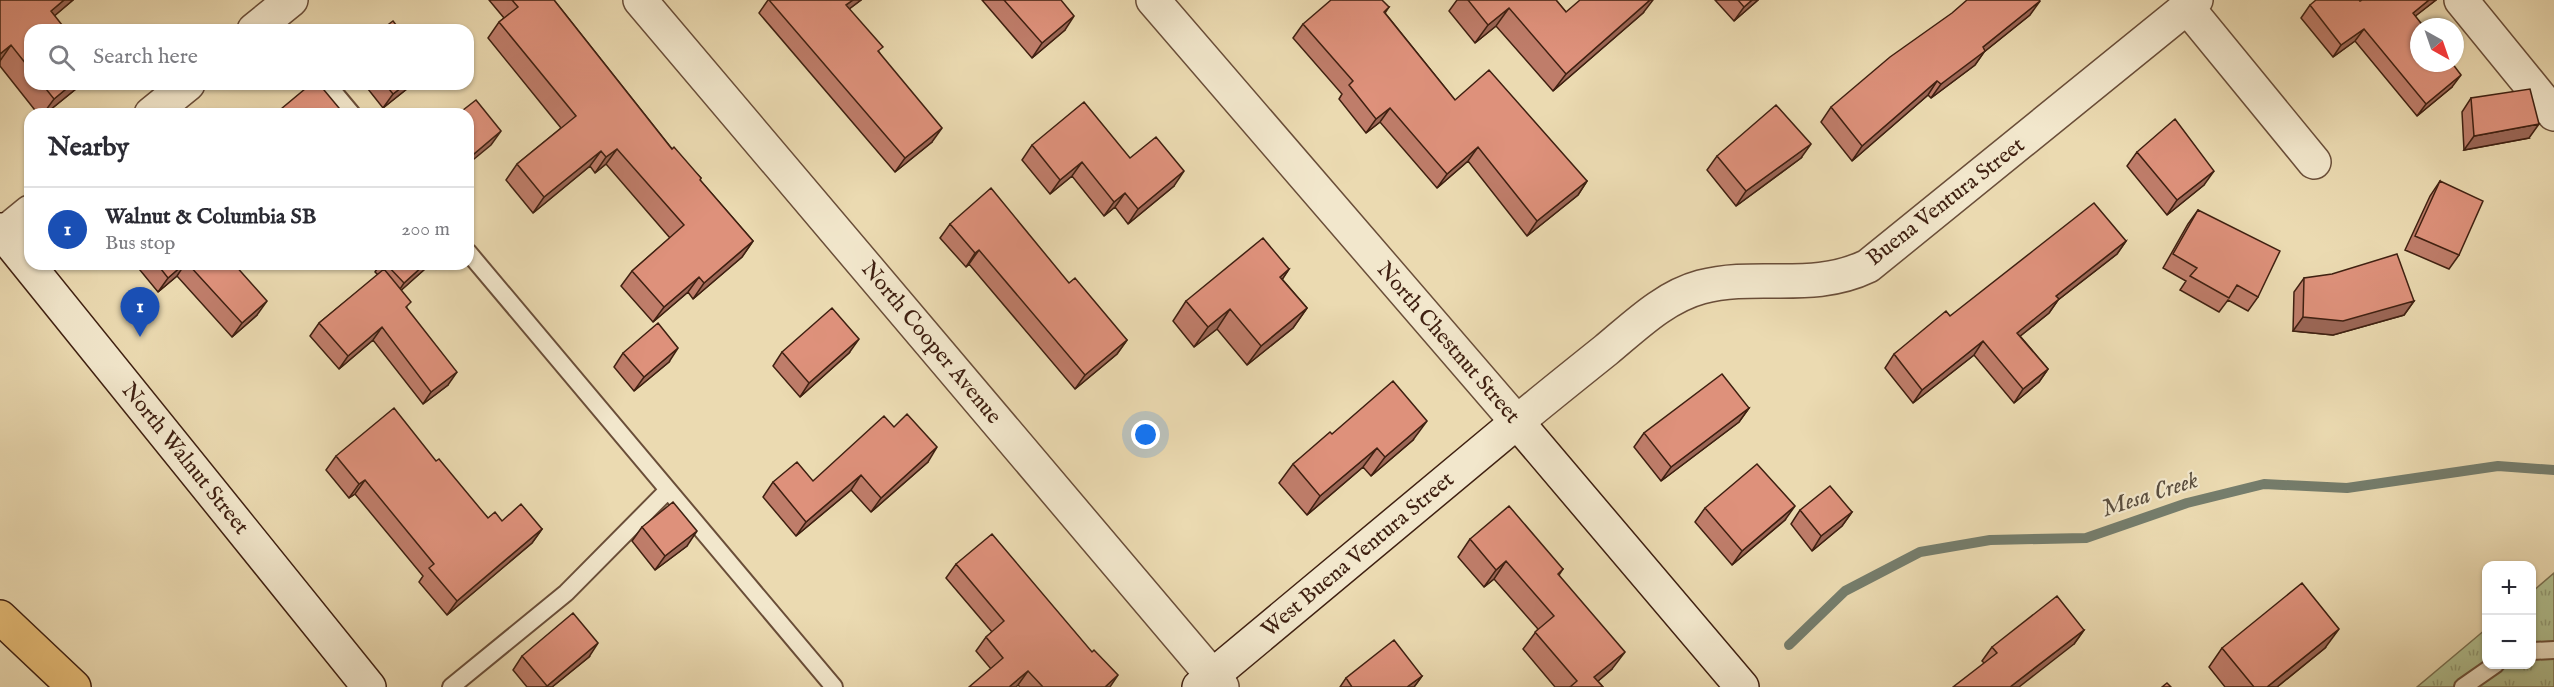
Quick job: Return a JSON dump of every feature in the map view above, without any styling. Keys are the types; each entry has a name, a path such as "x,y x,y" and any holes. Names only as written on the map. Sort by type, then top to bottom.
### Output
{"highway":[{"path":"0,617 74,687"}],"street":[{"name":"North Cooper Avenue","path":"640,0 1211,683"},
{"name":"North Chestnut Street","path":"1153,0 1742,687"},
{"path":"2461,0 2554,114"},
{"name":"Buena Ventura Street","path":"1517,422 1652,313 1687,292 1729,282 1800,283 1838,278 1868,266 2192,3"},
{"path":"2192,3 2314,162"},
{"path":"158,108 181,90"},
{"path":"1,232 24,216"},
{"name":"North Walnut Street","path":"1,232 24,260"},
{"name":"North Walnut Street","path":"32,270 369,687"},
{"name":"West Buena Ventura Street","path":"1211,683 1517,422"}],"lane":[{"path":"332,90 347,108"},
{"path":"474,259 834,687"},
{"path":"451,687 566,593 668,490"},
{"path":"2536,651 2554,650"},
{"path":"2473,684 2490,669"}],"green space":[{"path":"2554,573 2554,687 2417,687 2482,632 2482,669 2536,669 2536,589"}],"building":[{"path":"0,0 64,0 51,11 61,24 24,24 24,61 11,45 0,54"},
{"path":"512,0 554,0 672,149 674,147 753,241 704,283 699,277 664,307 632,271 684,225 617,149 606,157 601,151 544,197 517,164 576,116 499,22 518,7"},
{"path":"769,0 853,0 846,5 883,47 878,51 942,128 905,158"},
{"path":"1004,0 1061,0 1074,16 1042,43"},
{"path":"1331,0 1382,0 1389,7 1384,12 1455,100 1489,70 1587,181 1537,221 1478,147 1447,174 1390,108 1376,119 1349,85 1353,81 1303,24"},
{"path":"1468,0 1556,0 1566,12 1580,0 1650,0 1566,74 1509,8 1488,25"},
{"path":"1738,0 1752,0 1744,7"},
{"path":"1967,0 2040,1 1983,47 1985,51 1941,84 1937,81 1862,146 1831,107 1890,57"},
{"path":"2316,0 2429,0 2413,13 2417,18 2410,18 2410,72 2459,72 2461,75 2426,104 2364,29 2341,45 2310,5"},
{"path":"2530,89 2539,124 2474,136 2471,98"},
{"path":"47,90 65,90 54,99"},
{"path":"304,90 324,90 339,108 282,108"},
{"path":"476,100 501,131 474,154 474,108 466,108"},
{"path":"1084,102 1130,158 1156,137 1184,171 1138,209 1125,193 1114,202 1082,162 1060,180 1032,145"},
{"path":"1776,105 1811,144 1746,191 1717,156"},
{"path":"2175,119 2214,171 2177,200 2137,152"},
{"path":"2440,181 2483,201 2459,255 2415,236"},
{"path":"991,188 1069,283 1075,278 1127,340 1085,375 979,250 975,253 950,224"},
{"path":"2094,203 2126,241 2056,296 2059,299 2017,333 2048,369 2023,389 1983,341 1922,390 1894,354 1946,311 1950,316"},
{"path":"2198,210 2280,251 2258,297 2237,285 2229,298 2190,276 2197,268 2173,254"},
{"path":"1263,238 1289,269 1280,277 1307,308 1261,346 1230,309 1208,327 1186,301"},
{"path":"2397,254 2414,301 2343,321 2303,317 2304,278 2332,274"},
{"path":"162,270 177,270 168,278"},
{"path":"193,270 239,270 267,301 242,323"},
{"path":"385,270 411,302 406,307 457,372 431,392 382,327 348,356 319,323"},
{"path":"392,270 418,270 404,283"},
{"path":"832,308 859,339 809,383 782,352"},
{"path":"658,323 678,348 644,377 623,353"},
{"path":"1722,374 1749,408 1671,467 1644,433"},
{"path":"1393,381 1427,421 1385,457 1377,448 1320,496 1293,464 1330,432 1332,434"},
{"path":"394,408 436,461 439,459 488,518 495,512 502,521 521,504 542,529 457,601 429,568 434,564 365,480 359,484 336,456"},
{"path":"907,414 937,447 881,498 861,475 806,522 773,482 797,462 813,481 884,416 894,427"},
{"path":"1757,464 1795,506 1742,551 1705,508"},
{"path":"1830,486 1852,512 1821,536 1800,510"},
{"path":"673,502 697,531 665,556 642,527"},
{"path":"1509,506 1563,569 1558,574 1625,652 1594,677 1603,687 1570,687 1577,681 1535,632 1554,616 1506,561 1496,570 1470,539"},
{"path":"992,534 1092,652 1094,650 1118,675 1105,687 1043,687 1028,671 1009,687 969,687 1003,658 986,637 1004,621 956,564"},
{"path":"2302,583 2339,629 2267,687 2254,687 2222,648"},
{"path":"2057,596 2084,630 2010,687 1953,687 1997,653 1992,647"},
{"path":"573,613 598,643 547,686 522,656"},
{"path":"1394,640 1422,676 1407,687 1352,687 1346,678"}],"waterway":[{"name":"Mesa Creek","path":"1789,645 1845,591 1920,552 1990,540 2086,538 2187,503 2264,484 2347,488 2498,466 2554,470"}],"place":[{"name":"Walnut & Columbia SB","path":"140,337"}]}
